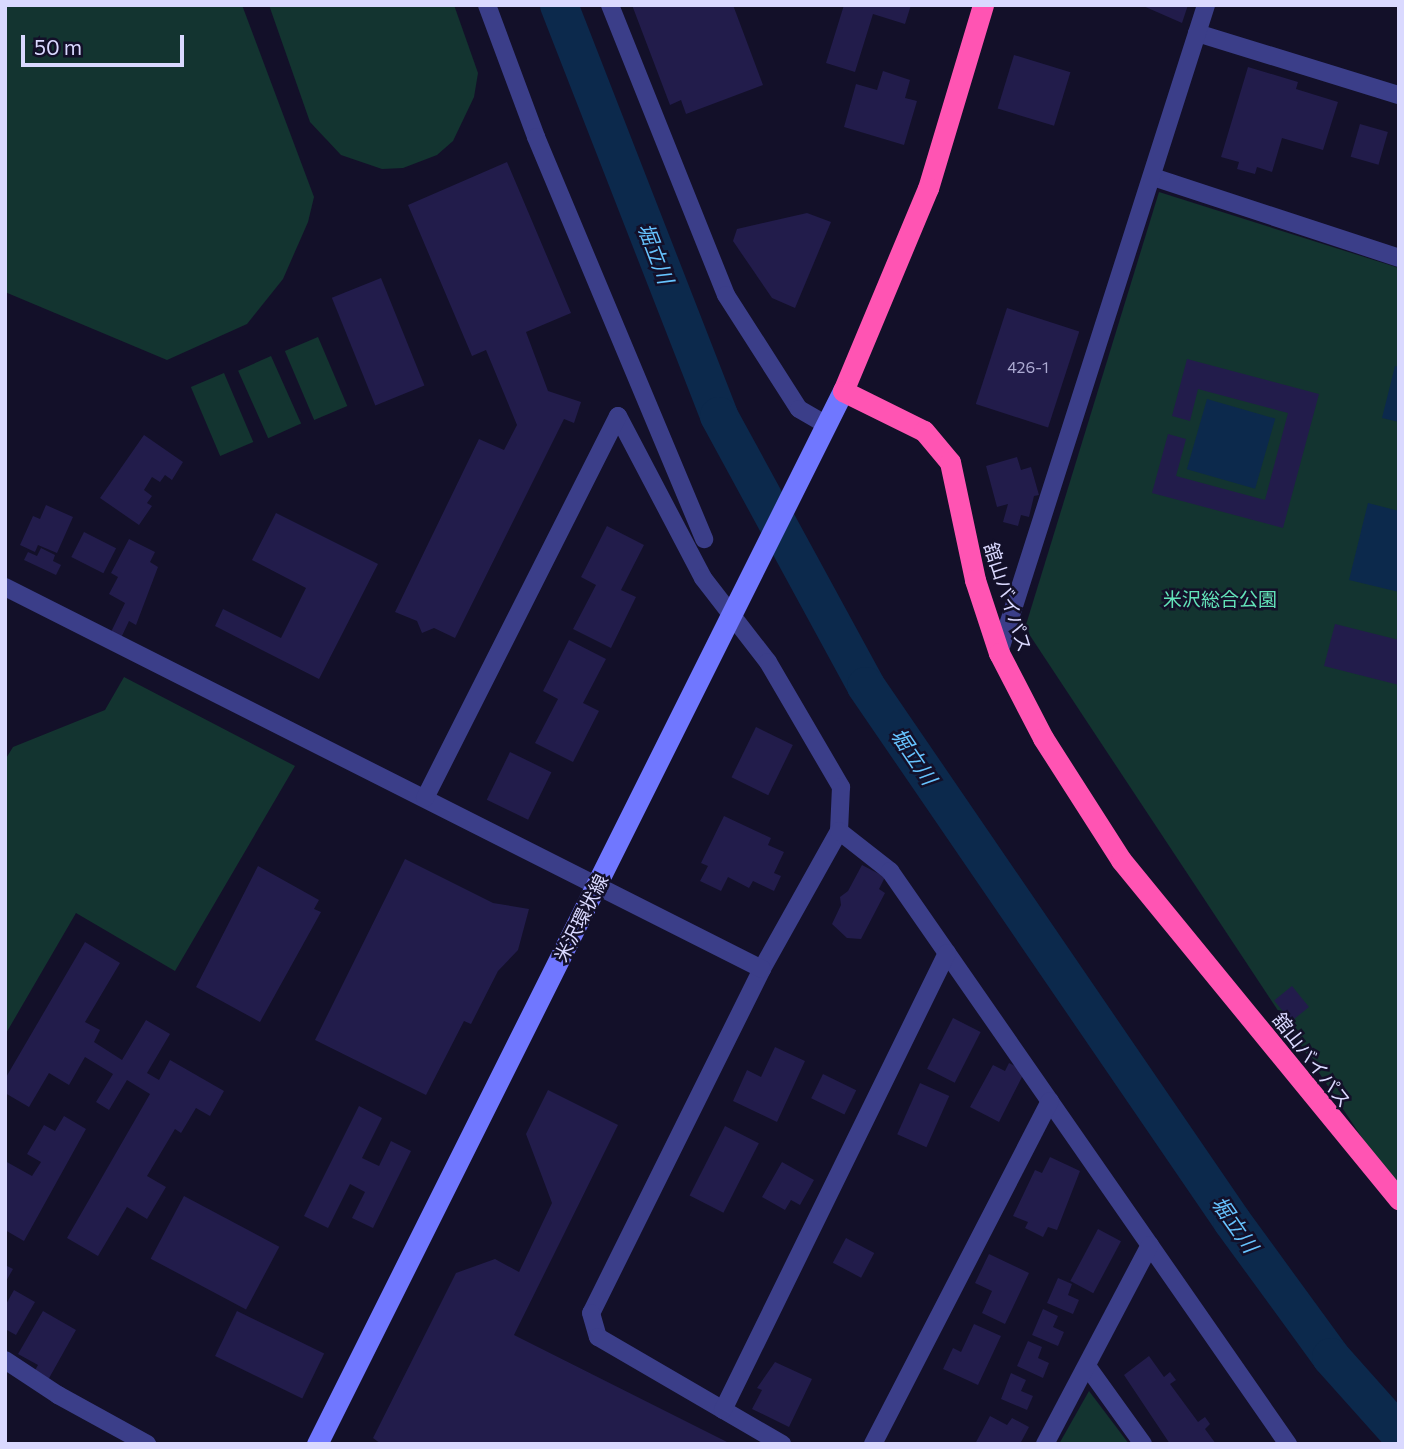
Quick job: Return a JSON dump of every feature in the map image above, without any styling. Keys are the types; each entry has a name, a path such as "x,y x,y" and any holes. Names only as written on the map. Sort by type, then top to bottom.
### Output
{"highway":[{"path":"843,391 928,188 983,5"},
{"name":"舘山バイパス","path":"843,391 924,431 950,462 975,580 999,653 1043,738 1121,860 1399,1200"}],"main road":[{"name":"米沢環状線","path":"317,1444 806,471 843,391"}],"street":[{"path":"487,5 536,138 704,539"},
{"path":"610,5 726,295 799,410 827,425"},
{"path":"999,653 1206,5"},
{"path":"1197,33 1399,95"},
{"path":"1153,177 1399,258"},
{"path":"425,798 618,416 703,578 734,614 768,662 841,787 839,831 762,969 592,1313 598,1338 782,1444"},
{"path":"5,587 762,969"},
{"path":"839,831 890,871 1289,1444"},
{"path":"723,1410 947,953"},
{"path":"873,1444 1050,1101"},
{"path":"1045,1444 1150,1245"},
{"path":"5,1360 134,1441"},
{"path":"1087,1366 1143,1444"}],"green space":[{"path":"5,5 242,5 314,197 308,222 283,279 247,324 167,360 5,292"},
{"path":"269,5 454,5 478,73 474,97 453,141 437,155 403,168 382,169 341,155 310,122"},
{"name":"米沢総合公園","path":"1159,192 1399,268 1399,1185 1386,1174 1025,628"},
{"path":"318,337 347,406 314,420 285,351"},
{"path":"271,356 301,424 268,438 238,371"},
{"path":"224,373 253,442 220,456 191,387"},
{"path":"124,677 295,766 175,971 76,913 5,1035 5,760 13,747 105,710"},
{"path":"1089,1391 1129,1444 1059,1444"}],"water":[{"path":"1395,366 1399,367 1399,422 1382,418"},
{"path":"1207,399 1275,419 1255,489 1187,469"},
{"path":"1368,503 1399,511 1399,592 1349,580"}],"building":[{"path":"632,5 733,5 763,85 686,114 681,100 670,105"},
{"path":"844,5 911,5 905,24 873,14 855,72 826,63"},
{"path":"1141,5 1188,5 1182,23"},
{"path":"1014,55 1070,72 1054,126 998,109"},
{"path":"1248,67 1298,82 1296,89 1338,102 1323,150 1282,138 1272,172 1257,167 1255,174 1237,169 1239,162 1221,157"},
{"path":"883,71 910,80 905,98 917,101 904,145 844,127 856,84 877,90"},
{"path":"1360,124 1388,132 1379,165 1351,157"},
{"path":"507,162 571,313 526,332 548,391 581,402 574,423 564,419 455,638 434,628 422,633 417,621 395,612 479,439 504,450 517,425 486,350 472,356 408,205"},
{"path":"807,213 831,222 795,308 772,298 733,241 737,229"},
{"path":"381,278 424,386 375,405 332,298"},
{"path":"1007,308 1079,331 1048,428 976,404"},
{"path":"1187,359 1319,394 1283,528 1152,493 1168,434 1186,439 1176,476 1265,500 1288,413 1198,389 1190,421 1172,416"},
{"path":"144,435 183,462 172,480 165,475 160,482 152,477 144,490 152,496 147,503 152,506 139,525 100,498"},
{"path":"1017,457 1021,470 1031,467 1039,495 1034,496 1029,517 1021,515 1018,526 1003,522 1008,504 997,507 986,466"},
{"path":"46,505 73,517 57,553 38,545 35,552 20,545 33,516 40,519"},
{"path":"276,513 378,564 319,679 215,626 223,609 281,638 306,588 252,560"},
{"path":"607,526 644,545 621,590 636,597 611,648 573,629 596,585 581,577"},
{"path":"84,532 116,548 103,573 71,557"},
{"path":"129,539 155,552 150,562 158,567 136,625 129,621 121,638 111,632 125,603 109,594 118,577 111,573"},
{"path":"41,548 55,555 53,561 61,565 56,575 24,560 28,552 37,556"},
{"path":"1335,624 1399,640 1399,685 1324,666"},
{"path":"569,640 606,659 583,703 599,711 573,762 535,743 558,699 543,691"},
{"path":"756,727 793,745 768,795 731,777"},
{"path":"510,752 551,772 528,820 487,800"},
{"path":"724,816 771,838 768,845 784,852 774,873 781,876 774,891 753,881 749,888 728,877 721,891 700,881 708,866 701,863"},
{"path":"405,859 493,903 529,909 518,950 498,971 471,1024 464,1021 426,1095 315,1040"},
{"path":"862,865 885,877 879,889 885,893 861,939 847,938 832,924 841,905 840,897 848,891"},
{"path":"258,866 319,900 314,909 321,912 260,1022 196,987"},
{"path":"85,942 120,963 85,1022 100,1030 94,1042 122,1060 146,1020 170,1034 147,1073 159,1080 170,1060 224,1091 210,1116 196,1108 181,1133 175,1129 147,1176 166,1187 147,1219 127,1207 98,1256 67,1238 150,1094 127,1080 109,1110 96,1102 113,1074 85,1057 69,1085 49,1073 29,1107 5,1093 5,1079"},
{"path":"1292,986 1309,1007 1291,1021 1274,1000"},
{"path":"953,1018 981,1032 955,1083 927,1069"},
{"path":"775,1047 805,1061 777,1122 733,1101 747,1070 761,1077"},
{"path":"1009,1063 1025,1071 999,1122 970,1107 993,1065 1005,1071"},
{"path":"823,1074 856,1090 844,1114 811,1098"},
{"path":"920,1083 949,1096 926,1147 897,1134"},
{"path":"548,1090 618,1125 514,1335 731,1444 381,1444 373,1438 456,1273 495,1259 519,1272 552,1203 526,1134"},
{"path":"359,1106 382,1118 362,1158 379,1166 391,1141 411,1151 373,1228 352,1218 365,1192 350,1184 328,1228 304,1216"},
{"path":"64,1116 86,1129 24,1241 5,1230 5,1161 32,1176 41,1162 27,1154 44,1125 55,1131"},
{"path":"725,1126 759,1143 723,1213 690,1195"},
{"path":"1050,1157 1080,1171 1057,1230 1048,1227 1043,1237 1025,1228 1028,1222 1013,1216 1035,1170 1042,1173"},
{"path":"782,1162 814,1180 800,1205 791,1200 785,1210 762,1197"},
{"path":"184,1196 279,1247 246,1309 151,1259"},
{"path":"1098,1229 1121,1241 1093,1293 1070,1281"},
{"path":"846,1238 874,1253 861,1278 833,1263"},
{"path":"989,1254 1029,1273 1005,1324 982,1313 992,1291 975,1283"},
{"path":"5,1265 13,1269 5,1283"},
{"path":"1058,1278 1072,1284 1068,1295 1079,1300 1073,1314 1047,1303"},
{"path":"14,1290 35,1302 16,1335 5,1329 5,1306"},
{"path":"1043,1309 1058,1316 1053,1327 1064,1332 1058,1346 1032,1335"},
{"path":"43,1311 76,1330 48,1380 34,1372 38,1365 18,1354"},
{"path":"237,1311 324,1354 302,1398 215,1356"},
{"path":"974,1324 1001,1336 978,1385 943,1369 953,1348 961,1352"},
{"path":"1028,1341 1042,1347 1038,1358 1049,1363 1043,1378 1017,1366"},
{"path":"1149,1356 1164,1377 1170,1372 1176,1380 1170,1384 1198,1422 1205,1417 1210,1424 1205,1429 1216,1444 1170,1444 1124,1375"},
{"path":"775,1362 812,1379 789,1427 752,1409 762,1390 757,1388"},
{"path":"1011,1373 1026,1380 1021,1391 1033,1396 1027,1410 1001,1399"},
{"path":"990,1416 1007,1425 1012,1418 1029,1427 1020,1444 975,1444"}],"waterway":[{"name":"堀立川","path":"559,5 719,416 866,686 1232,1221 1331,1357 1399,1433"}]}
